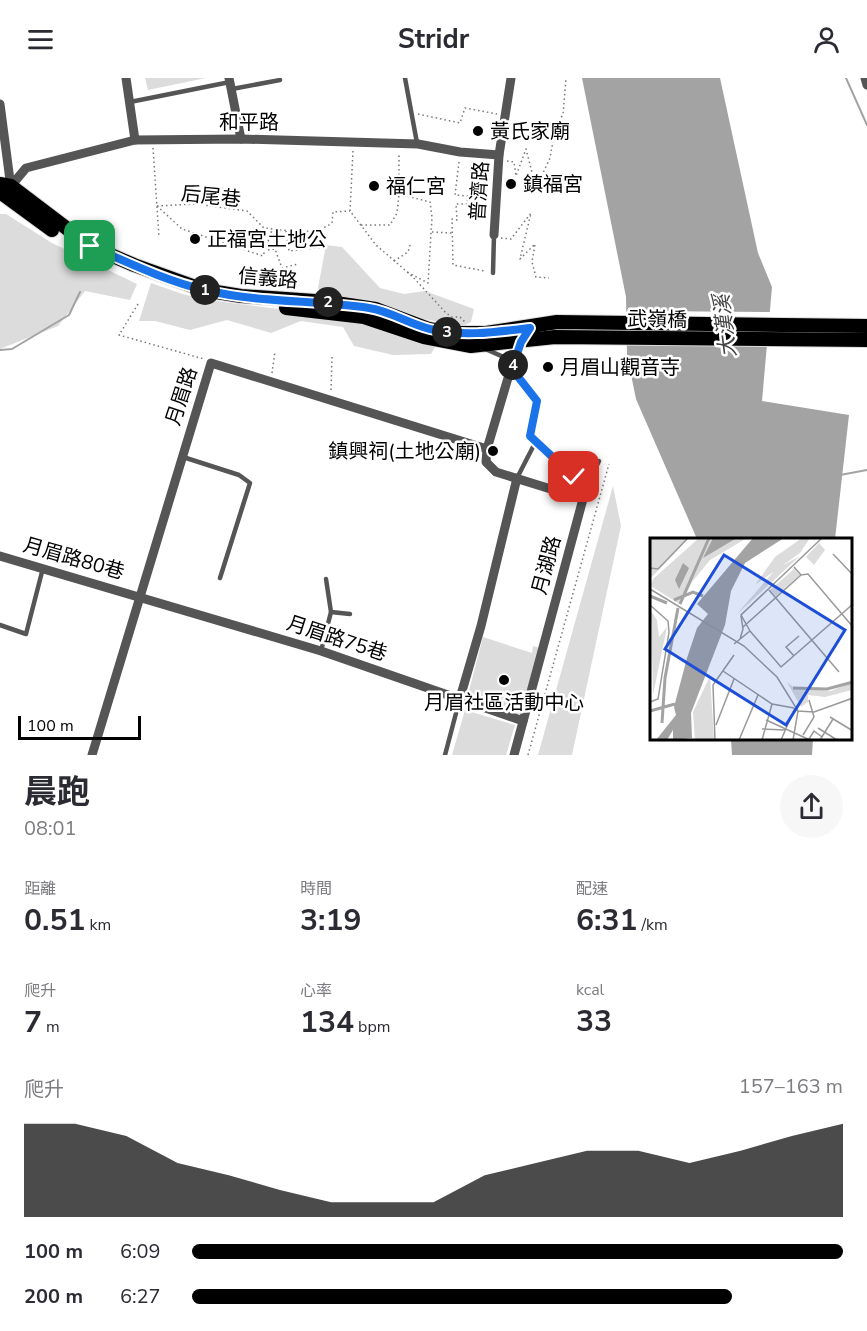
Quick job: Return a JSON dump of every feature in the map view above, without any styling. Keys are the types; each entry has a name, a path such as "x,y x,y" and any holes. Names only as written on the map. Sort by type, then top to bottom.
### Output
{"main road":[{"name":"信義路","path":"5,190 90,246 134,265 204,290 241,296 329,302 376,309 429,329 451,333 486,333 557,322"},
{"name":"信義路","path":"5,190 63,239 87,252 133,272 199,295 364,317 424,337 479,345 555,337"},
{"name":"武嶺橋","path":"557,322 867,326"},
{"name":"武嶺橋","path":"555,337 867,340"}],"street":[{"path":"126,78 135,140"},
{"name":"普濟路","path":"494,236 499,154 511,78"},
{"path":"864,78 867,85"},
{"path":"230,83 241,139"},
{"path":"0,104 5,190"},
{"name":"和平路","path":"5,190 26,168 135,140 353,141 418,144 460,152 499,154"},
{"path":"530,328 521,342 513,365 487,449 486,462 496,472 583,499"},
{"name":"月眉路","path":"92,755 180,456 211,363 487,449"},
{"path":"460,698 483,617 517,478"},
{"name":"月湖路","path":"514,755 583,499"},
{"name":"月眉路80巷","path":"0,556 139,595"},
{"name":"月眉路75巷","path":"139,595 321,651 523,721"}],"lane":[{"path":"405,78 418,144"},
{"path":"130,102 230,83 279,80"},
{"path":"493,273 494,236"},
{"path":"479,345 513,365 537,401 530,436 535,443 587,486"},
{"path":"517,478 535,443"},
{"path":"180,456 239,475 250,483 220,578"},
{"path":"583,499 599,461"},
{"path":"0,625 26,634 43,568"},
{"path":"321,651 331,612 326,579"},
{"path":"331,612 350,614"},
{"path":"445,755 460,698"}],"path":[{"path":"499,154 506,161 514,162 516,176 526,149 536,188 550,158 556,124 563,115 566,78"},
{"path":"411,113 460,123 465,108 506,115"},
{"path":"153,141 159,237"},
{"path":"353,141 350,211 393,262 428,283 430,201 399,194"},
{"path":"361,225 390,225 397,213 398,144"},
{"path":"460,152 455,195 468,195 467,204 456,204 457,220 452,219 453,265 493,273"},
{"name":"后尾巷","path":"157,206 196,204 247,211 264,228 272,229"},
{"path":"157,206 182,229 263,256 267,250 272,229 320,232 332,223 333,212 350,211"},
{"path":"494,236 511,239 531,213 520,259 535,244 532,262 536,277 549,278"},
{"path":"286,230 289,251 326,247 320,232"},
{"path":"431,232 452,233"},
{"path":"393,262 408,252 411,242"},
{"path":"267,250 275,249 282,268 298,264"},
{"path":"404,270 452,317"},
{"path":"138,304 119,335 205,359 211,363"},
{"path":"270,383 275,351"},
{"path":"330,399 332,356"},
{"path":"528,755 609,464"}],"shaded area":[{"path":"145,78 206,78 148,90"},
{"path":"0,214 6,214 52,243 137,284 130,300 85,291 58,326 0,349"},
{"path":"326,245 342,247 380,288 404,294 425,291 474,309 471,322 461,327 324,297 318,288"},
{"path":"151,283 195,297 348,318 407,334 435,347 431,354 393,355 354,346 343,327 301,321 271,333 227,320 190,330 155,321 139,321"},
{"path":"613,486 621,526 572,755 538,755"},
{"path":"483,637 532,653 533,646 542,649 522,720 466,702"},
{"path":"465,710 515,725 506,755 452,755"}],"water":[{"name":"大漢溪","path":"582,78 720,78 758,253 772,287 762,401 849,415 835,538 697,538 636,399 627,355 626,297"},
{"path":"731,740 813,740 812,755 732,755"}],"pier":[{"path":"640,311 773,312 770,342 624,342 623,313"}],"waterway":[{"path":"846,78 867,125"},
{"path":"0,350 12,349 69,315 80,292"},
{"path":"840,475 867,470"}],"place":[{"name":"黃氏家廟","path":"478,131"},
{"name":"鎮福宮","path":"511,184"},
{"name":"福仁宮","path":"374,186"},
{"name":"正福宮土地公","path":"195,239"},
{"name":"月眉山觀音寺","path":"548,367"},
{"name":"鎮興祠(土地公廟)","path":"493,451"},
{"name":"月眉社區活動中心","path":"504,680"}],"route":[{"path":"90,246 134,265 204,290 241,296 329,302 376,309 429,329 451,333 486,333 530,328 521,342 512,369 537,401 530,436 574,477"}]}
